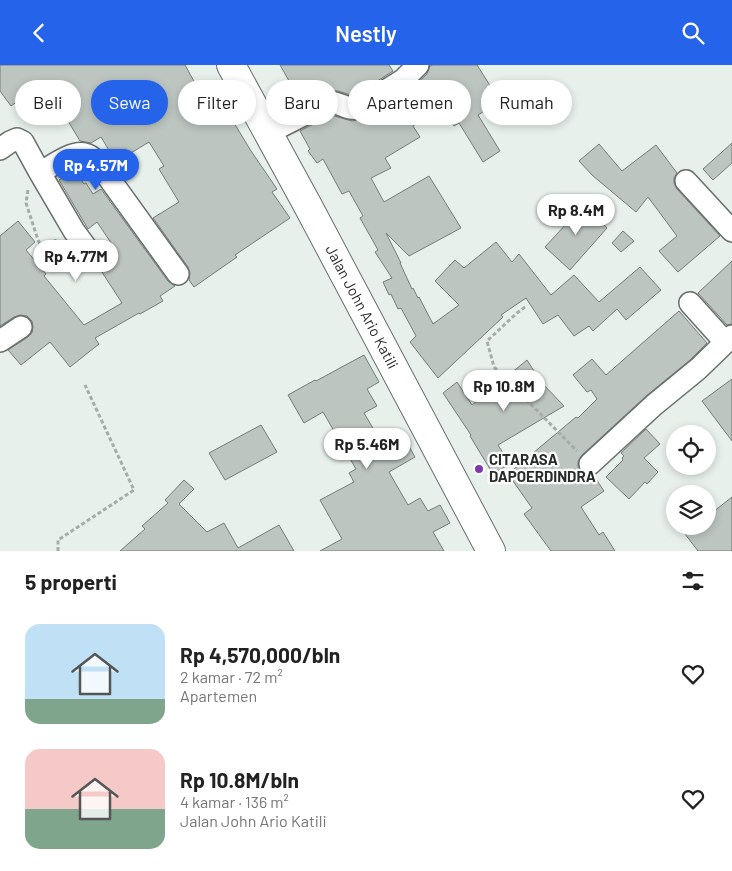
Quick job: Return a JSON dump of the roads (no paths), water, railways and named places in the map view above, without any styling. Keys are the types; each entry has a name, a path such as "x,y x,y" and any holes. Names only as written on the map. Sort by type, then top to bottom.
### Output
{"main road":[{"name":"Jalan John Ario Katili","path":"231,65 317,223 490,551"}],"street":[{"path":"268,133 330,102 353,109 358,108 402,80 418,65"},
{"path":"0,149 17,139 23,142 74,231 88,250"},
{"path":"40,173 74,154 92,156 178,274"},
{"path":"686,181 732,231"},
{"path":"590,464 654,405 698,369 729,339 690,303"},
{"path":"0,341 21,327"}],"place":[{"name":"CITARASA DAPOERDINDRA","path":"479,469"}]}
